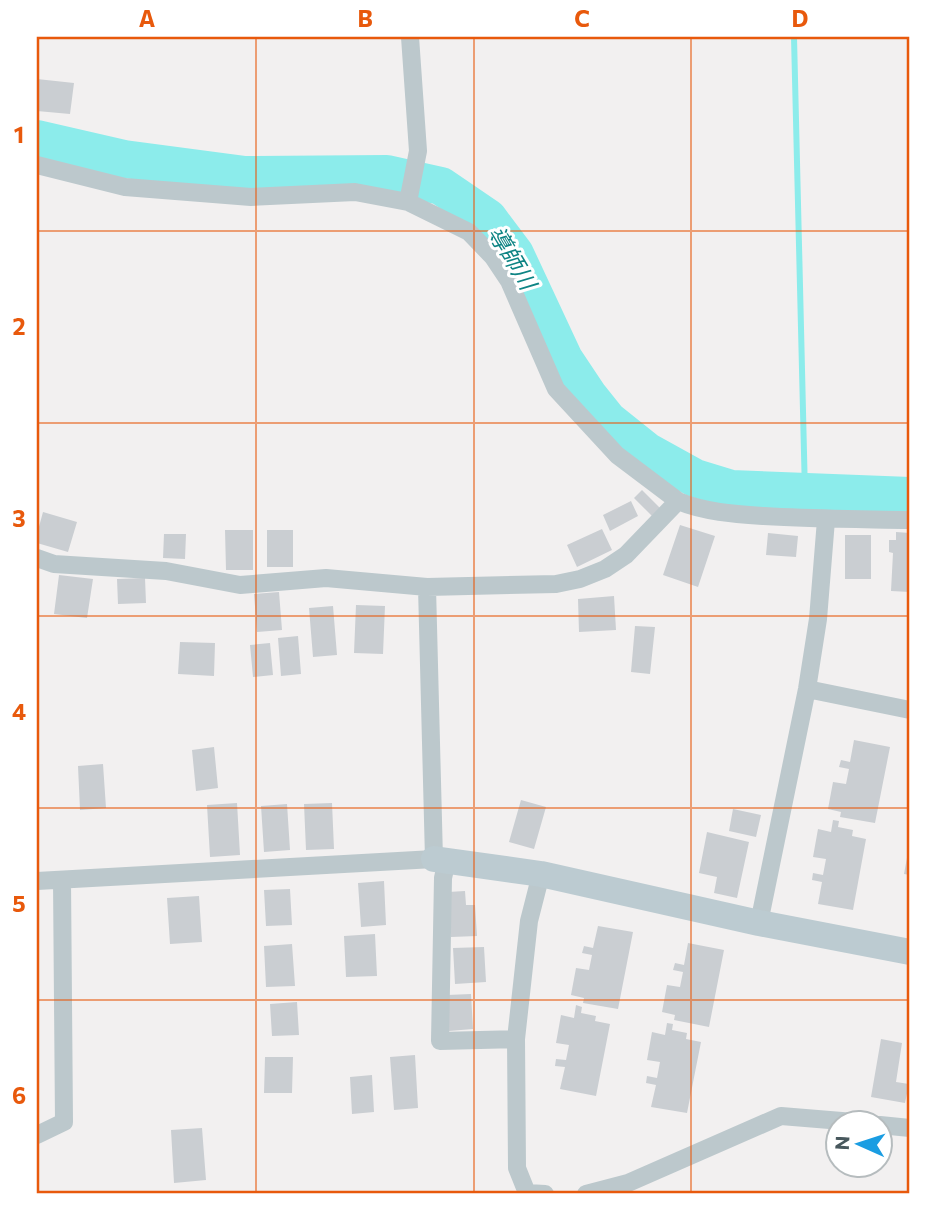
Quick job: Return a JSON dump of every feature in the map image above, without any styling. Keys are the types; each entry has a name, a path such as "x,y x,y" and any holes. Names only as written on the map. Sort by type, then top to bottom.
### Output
{"street":[{"path":"408,201 418,152 410,37"},
{"path":"37,165 125,187 251,197 355,192 408,201 469,232 493,257 509,281 556,389 617,455 678,501 734,514 826,520 910,520"},
{"path":"37,558 54,564 166,570 240,585 326,578 427,587 556,584 580,579 605,569 626,555 678,501"},
{"path":"759,923 807,689 818,619 826,520"},
{"path":"427,587 443,878 440,1041 516,1039"},
{"path":"807,689 910,710"},
{"path":"37,881 440,860 541,874 759,923 910,952"},
{"path":"541,874 529,921 516,1039 517,1168 527,1193 545,1194"},
{"path":"37,1135 64,1122 62,880"},
{"path":"586,1194 628,1183 781,1116 824,1120"}],"building":[{"path":"37,79 74,83 70,114 37,111"},
{"path":"642,490 660,508 652,516 634,498"},
{"path":"631,501 638,516 610,531 603,515"},
{"path":"43,512 77,522 68,552 37,543"},
{"path":"680,525 715,536 698,587 663,575"},
{"path":"602,529 612,550 577,567 567,545"},
{"path":"225,530 253,530 253,570 226,570"},
{"path":"267,530 293,530 293,567 267,567"},
{"path":"896,532 910,533 910,592 891,591 893,553 889,552 889,540 896,540"},
{"path":"768,533 798,536 796,557 766,555"},
{"path":"164,534 186,534 185,559 163,558"},
{"path":"845,535 871,535 871,579 845,579"},
{"path":"59,575 93,579 87,618 54,614"},
{"path":"145,578 146,603 118,604 117,579"},
{"path":"279,592 282,630 257,632 254,594"},
{"path":"614,596 616,630 579,632 578,599"},
{"path":"356,605 385,606 383,654 354,653"},
{"path":"333,606 337,655 313,657 309,608"},
{"path":"635,626 655,627 650,674 631,672"},
{"path":"298,636 301,674 281,676 278,638"},
{"path":"180,642 215,643 214,676 178,674"},
{"path":"270,643 273,675 253,677 250,645"},
{"path":"854,740 890,747 875,823 840,817 841,812 828,809 833,782 846,784 849,769 839,767 841,760 850,762"},
{"path":"214,747 218,788 196,791 192,750"},
{"path":"103,764 106,808 80,810 78,766"},
{"path":"521,800 546,807 534,849 509,842"},
{"path":"237,803 240,855 210,857 207,805"},
{"path":"332,803 334,849 306,850 304,804"},
{"path":"287,804 290,850 264,852 261,806"},
{"path":"733,809 761,815 756,837 729,831"},
{"path":"833,820 839,821 838,827 853,830 852,836 866,839 853,910 818,904 822,882 812,880 813,873 823,875 826,859 813,857 818,829 831,832"},
{"path":"707,832 749,842 737,898 714,893 717,877 699,873"},
{"path":"910,847 910,875 904,874"},
{"path":"384,881 386,925 361,927 358,883"},
{"path":"290,889 292,925 266,926 264,890"},
{"path":"465,891 466,905 475,905 477,936 451,937 448,892"},
{"path":"199,896 202,942 170,944 167,898"},
{"path":"598,926 633,932 618,1009 583,1003 584,998 571,995 576,968 589,970 592,955 582,953 584,946 593,948"},
{"path":"375,934 377,976 346,977 344,936"},
{"path":"688,943 724,950 709,1027 674,1020 675,1015 662,1012 667,985 680,987 683,972 673,970 675,963 684,965"},
{"path":"292,944 295,986 266,987 264,946"},
{"path":"484,947 486,982 455,984 453,948"},
{"path":"471,994 473,1029 449,1031 447,995"},
{"path":"297,1002 299,1035 272,1036 270,1004"},
{"path":"576,1005 582,1007 581,1013 596,1016 595,1021 610,1024 596,1096 560,1089 565,1067 555,1066 556,1059 566,1060 569,1045 556,1043 561,1015 574,1018"},
{"path":"667,1023 673,1024 672,1030 687,1033 686,1039 701,1042 687,1113 651,1107 656,1085 646,1083 647,1076 657,1078 660,1062 647,1060 652,1032 665,1035"},
{"path":"881,1039 902,1043 896,1082 909,1084 905,1103 871,1097"},
{"path":"415,1055 418,1108 394,1110 390,1057"},
{"path":"265,1057 293,1057 292,1093 264,1093"},
{"path":"372,1075 374,1112 352,1114 350,1077"},
{"path":"202,1128 206,1180 174,1183 171,1130"}],"waterway":[{"path":"794,37 805,494"},
{"name":"導師川","path":"37,139 124,159 245,175 387,174 441,186 488,218 515,254 564,359 588,395 608,420 648,452 695,478 731,489 910,496"}]}
